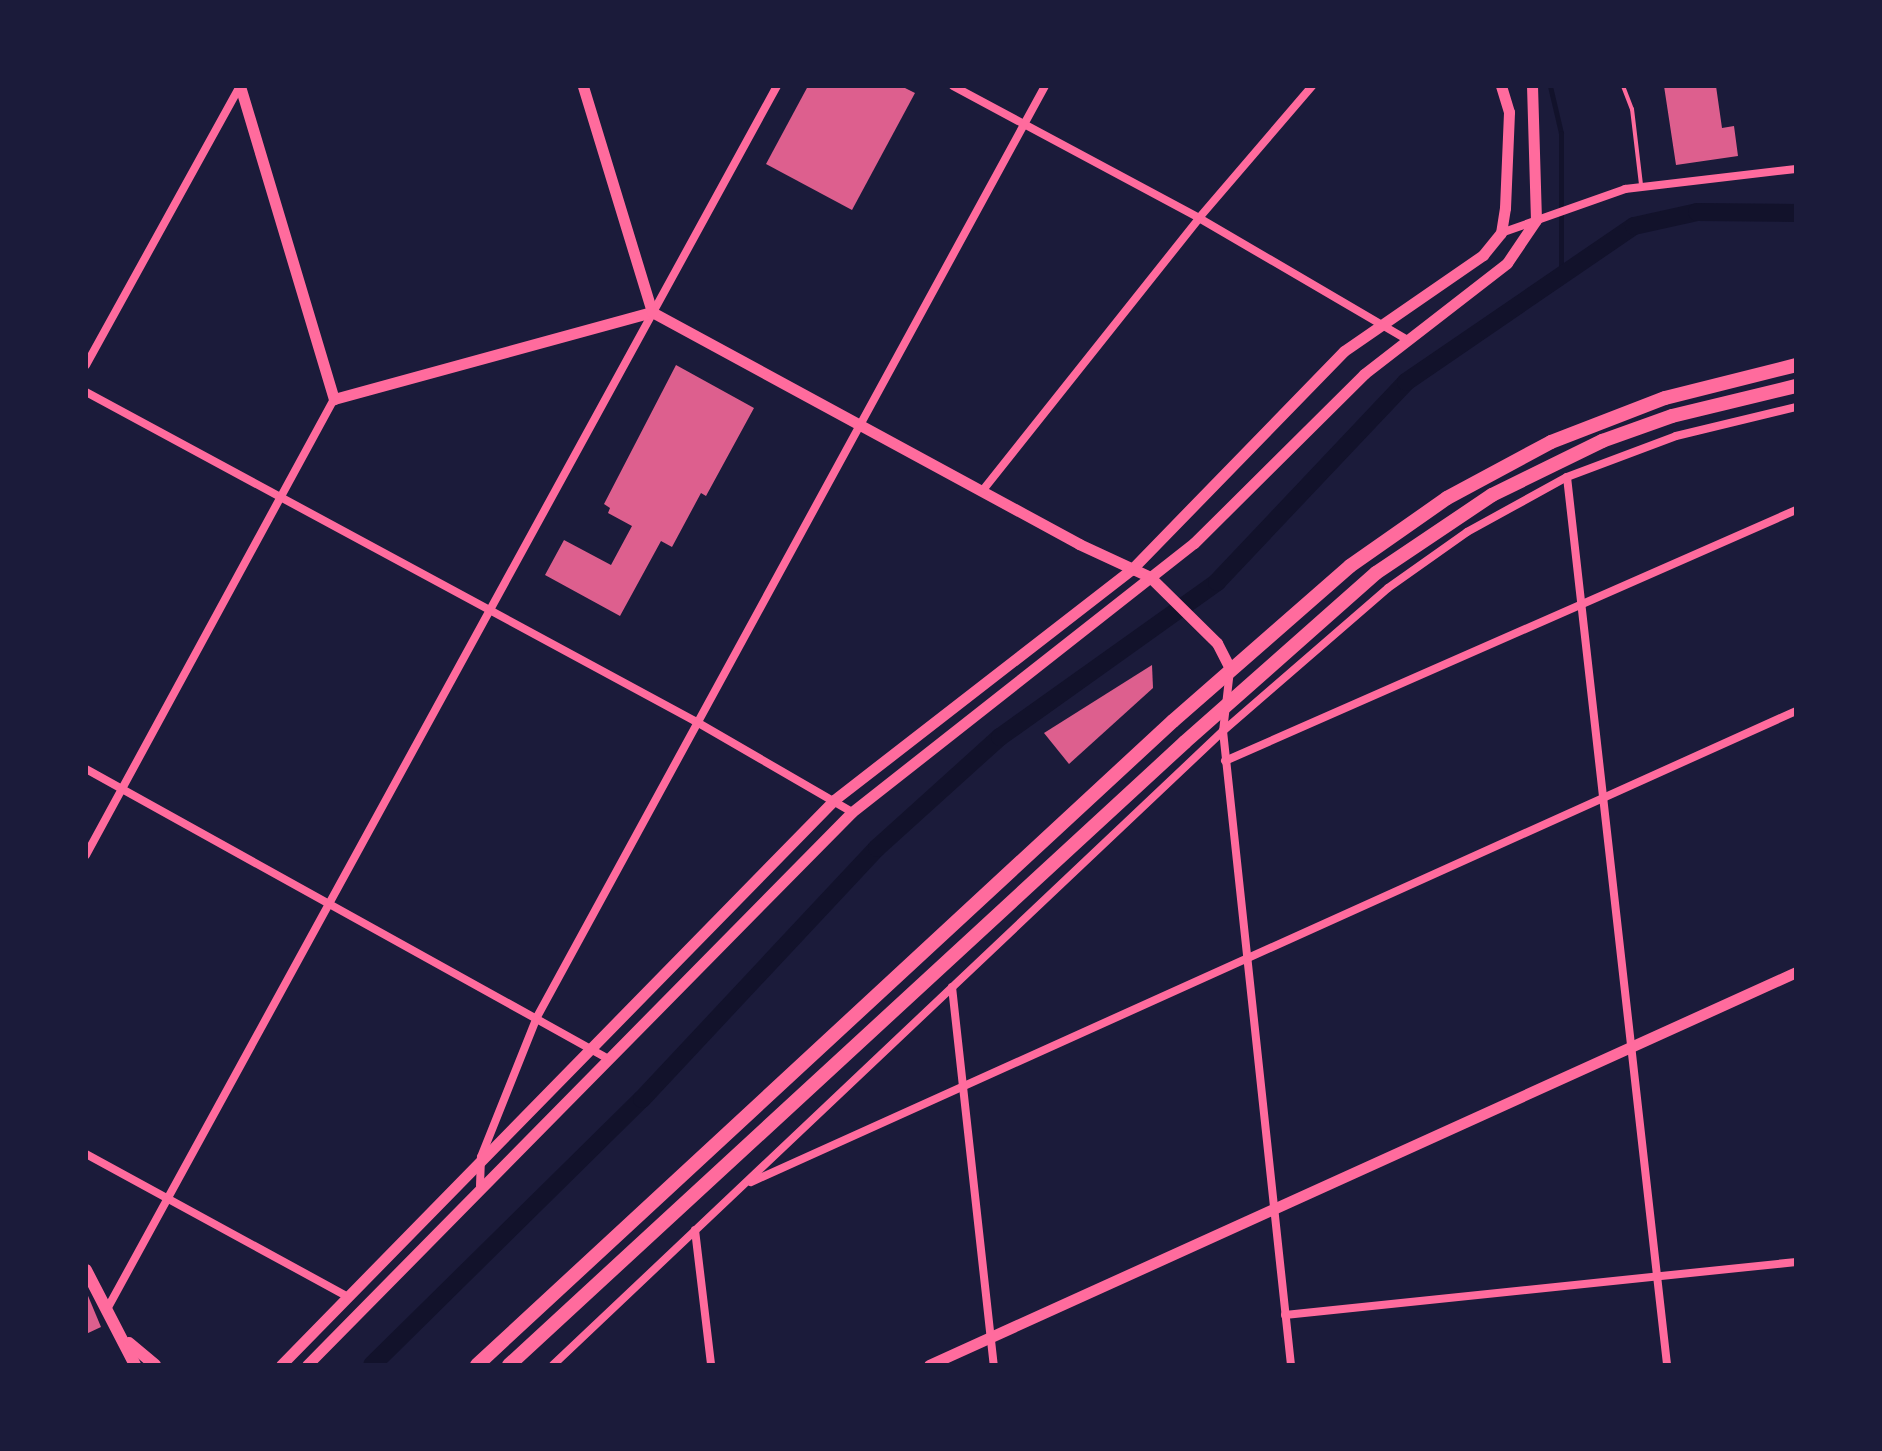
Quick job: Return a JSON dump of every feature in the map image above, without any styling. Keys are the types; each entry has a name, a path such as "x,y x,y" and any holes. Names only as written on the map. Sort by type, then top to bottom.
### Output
{"highway":[{"path":"477,1365 1230,669 1350,566 1482,478 1626,410 1796,365"},
{"path":"509,1365 1227,704 1376,573 1492,495 1634,429 1796,386"}],"main road":[{"path":"86,1270 106,1311 126,1341 135,1365"},
{"path":"126,1341 155,1365"}],"street":[{"path":"86,365 240,86"},
{"path":"86,855 283,498 334,399 240,86"},
{"path":"583,86 652,312"},
{"path":"106,1311 777,86"},
{"path":"953,86 1199,218 1383,322 1406,339"},
{"path":"480,1186 481,1157 537,1017 858,421 1045,86"},
{"path":"983,490 1199,218 1312,86"},
{"path":"1501,86 1509,112 1501,233"},
{"path":"307,1365 480,1186 852,812 1194,543 1364,374 1406,339 1495,275 1536,220 1532,86"},
{"path":"281,1365 345,1295 834,800 1131,570 1344,351 1483,255 1501,233 1570,206 1641,186 1796,169"},
{"path":"334,399 652,312 1131,570 1150,577 1174,597 1217,643 1230,669 1223,731 1225,761 1291,1365"},
{"path":"86,392 695,721 852,812"},
{"path":"553,1365 1223,731 1414,568 1567,477 1676,436 1796,407"},
{"path":"1567,477 1667,1365"},
{"path":"1225,761 1796,510"},
{"path":"742,1186 963,1090 1796,711"},
{"path":"86,769 607,1058"},
{"path":"929,1365 1796,972"},
{"path":"952,987 994,1365"},
{"path":"86,1154 345,1295"},
{"path":"695,1230 711,1365"},
{"path":"1285,1315 1796,1262"}],"lane":[{"path":"1623,86 1632,109 1641,186"}],"building":[{"path":"808,86 901,86 915,93 852,210 766,164"},
{"path":"1664,86 1716,86 1722,128 1734,126 1738,156 1676,165"},
{"path":"676,365 754,408 706,496 701,493 672,547 661,541 620,616 545,575 564,540 611,565 632,526 608,513 610,508 604,504"},
{"path":"1152,665 1153,688 1069,764 1044,733"},
{"path":"86,1291 101,1327 86,1334"}],"waterway":[{"path":"1550,86 1561,133 1561,274"},
{"path":"372,1365 642,1099 877,848 1000,737 1217,582 1406,382 1634,226 1697,212 1796,213"}]}
